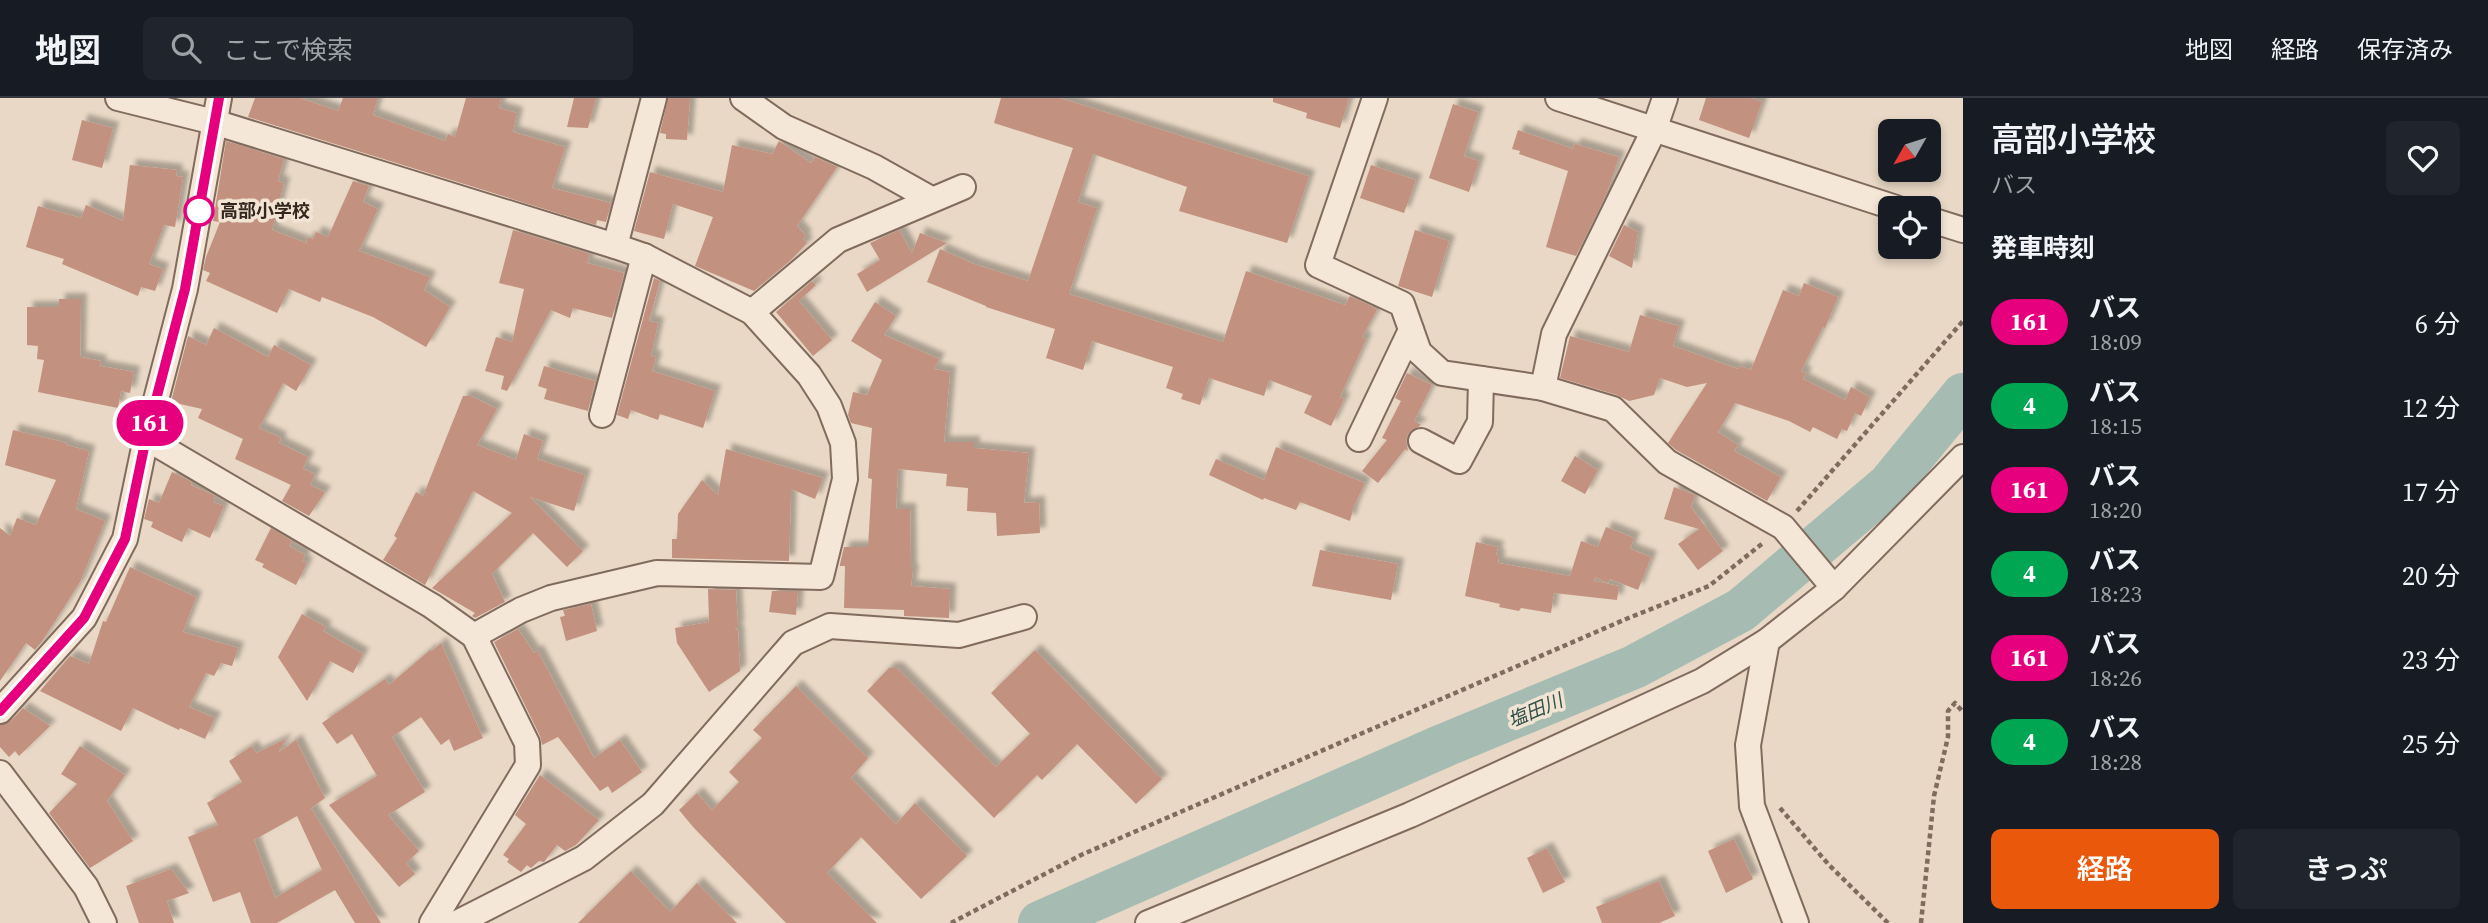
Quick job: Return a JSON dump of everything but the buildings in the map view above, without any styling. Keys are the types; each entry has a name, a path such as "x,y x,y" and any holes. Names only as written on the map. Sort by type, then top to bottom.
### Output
{"street":[{"path":"118,98 217,110 644,256 752,312 809,375 829,406 843,443 845,479 821,577 657,573 551,598 521,610 474,636"},
{"path":"615,246 654,98"},
{"path":"743,98 784,127 874,167 931,199"},
{"path":"1375,98 1318,265 1402,304 1419,352 1442,373 1544,388 1613,409 1667,462 1783,527 1829,583"},
{"path":"1558,98 1878,202"},
{"path":"1544,388 1554,334 1654,130 1665,98"},
{"path":"0,711 84,618 125,539 146,438 185,289 217,110"},
{"path":"752,312 838,240 963,187"},
{"path":"1941,223 1963,230"},
{"path":"602,415 644,256"},
{"path":"1359,439 1411,330"},
{"path":"1421,441 1459,461 1480,422 1480,379"},
{"path":"146,438 432,606 474,636 527,743 528,765 432,923"},
{"path":"1148,923 1410,815 1702,681 1767,641 1961,460"},
{"path":"457,923 584,858 653,803 793,643 830,626 959,635 1024,617"},
{"path":"1767,641 1748,745 1752,806 1796,923"},
{"path":"0,772 86,887 104,923"}],"path":[{"path":"951,923 1082,855 1626,619 1709,586 1783,527 1963,321"},
{"path":"1921,923 1934,796 1948,737 1948,711 1955,704 1963,712"},
{"path":"1776,803 1829,865 1888,923"}],"waterway":[{"name":"塩田川","path":"1040,923 1445,745 1634,667 1741,610 1889,485 1963,395"}],"bus line":[{"name":"161","path":"0,711 84,618 125,539 146,438 185,289 219,98"}],"place":[{"name":"高部小学校","path":"199,211"}]}
